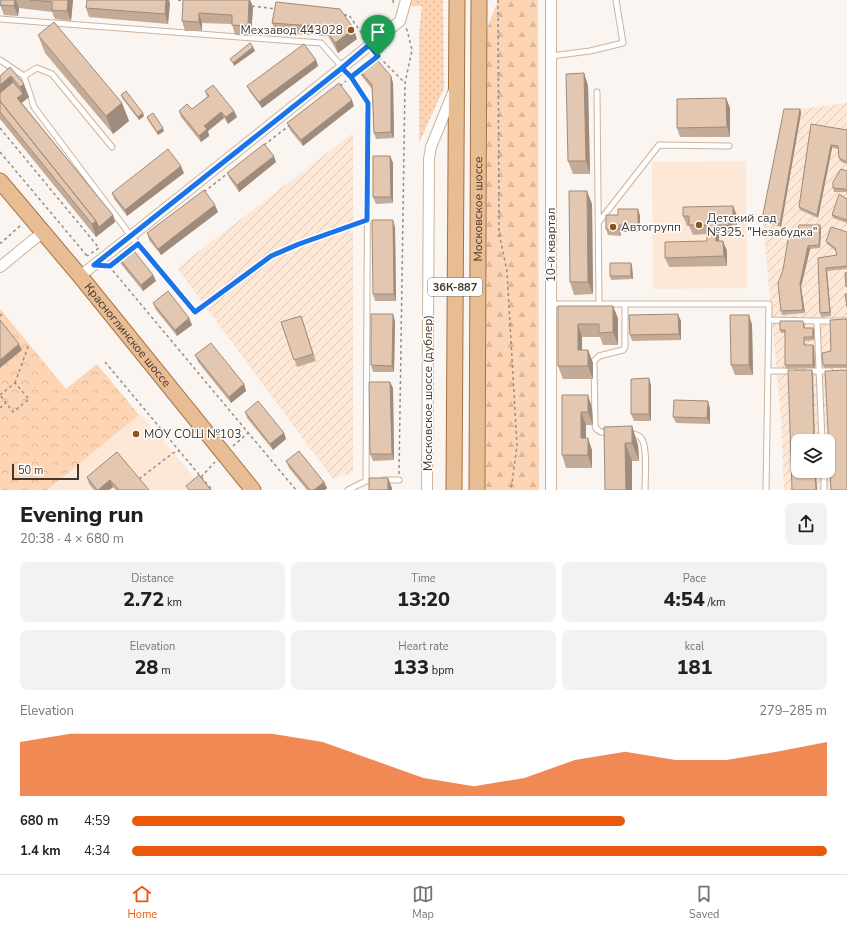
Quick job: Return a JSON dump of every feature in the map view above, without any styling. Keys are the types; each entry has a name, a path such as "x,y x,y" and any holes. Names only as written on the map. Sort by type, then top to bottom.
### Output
{"main road":[{"name":"Московское шоссе","path":"454,490 457,0"},
{"name":"Московское шоссе","path":"477,490 479,0"},
{"name":"Красноглинское шоссе","path":"0,181 80,276 254,490"}],"street":[{"path":"80,276 400,21 406,0"},
{"name":"10-й квартал","path":"551,0 551,490"},
{"name":"Московское шоссе (дублер)","path":"427,490 429,159 431,147 456,84"},
{"path":"0,267 43,232"}],"lane":[{"path":"551,56 590,51 624,43 616,0"},
{"path":"0,19 321,43 351,77 368,103 366,480"},
{"path":"0,60 24,76 34,107 132,236 195,312 271,256 299,244 367,220"},
{"path":"24,76 37,68 52,74 112,147"},
{"path":"597,92 599,304"},
{"path":"598,222 659,145 729,146"},
{"path":"551,304 769,304 766,490"},
{"path":"614,434 599,432 596,428 594,361 599,356 623,350 625,347 625,304"},
{"path":"769,320 847,321"},
{"path":"817,321 822,434"},
{"path":"768,371 833,371"},
{"path":"620,434 634,434 641,438 644,442 645,490"},
{"path":"824,478 824,490"},
{"path":"348,490 366,480 373,480"},
{"path":"379,480 399,480"}],"path":[{"path":"178,0 186,1"},
{"path":"394,0 395,15 407,30 412,50 405,83 399,480"},
{"path":"498,0 499,233 507,271 517,446 511,490"},
{"path":"248,6 279,9"},
{"path":"341,14 349,15 378,56 405,83"},
{"path":"338,87 351,77"},
{"path":"263,146 294,121"},
{"path":"0,128 99,248 88,256"},
{"path":"0,152 94,265 110,266 121,257"},
{"path":"200,195 232,170"},
{"path":"110,266 296,490"},
{"path":"0,316 3,313"},
{"path":"15,383 29,399 13,412 0,395 15,383 29,344"},
{"path":"105,362 212,490"},
{"path":"0,408 6,403"},
{"path":"137,480 173,453 180,452"}],"shaded area":[{"path":"847,103 847,490 784,490 781,419 763,223 784,111"},
{"path":"353,133 353,472 333,479 177,268"},
{"name":"Детский сад №325, \"Незабудка\"","path":"746,161 747,288 653,289 652,162"},
{"name":"МОУ СОШ №103","path":"140,413 202,487 199,490 47,490"}],"green space":[{"path":"406,0 443,0 444,88 419,143 419,32 422,6 405,6"},
{"path":"498,0 538,0 539,490 477,490 478,53"},
{"path":"0,309 66,389 97,364 139,415 47,490 0,490"}],"building":[{"path":"1,0 15,0 14,6 0,5"},
{"path":"30,0 68,0 67,11 52,10 52,2"},
{"path":"87,0 166,0 165,14 86,8"},
{"path":"183,0 249,0 248,26 232,25 232,15 199,13 199,22 182,21"},
{"path":"276,2 340,9 354,29 335,43 325,27 272,23"},
{"path":"54,22 122,103 106,116 38,35"},
{"path":"250,43 253,47 233,63 230,59"},
{"path":"304,44 316,60 259,102 247,86"},
{"path":"373,55 391,76 391,132 374,133 372,85 358,68"},
{"path":"10,67 24,84 20,87 11,76 0,85 0,76"},
{"path":"584,73 586,161 568,161 566,74"},
{"path":"13,82 23,94 17,98 113,215 99,227 96,221 0,101 0,93"},
{"path":"339,83 352,100 301,140 287,123"},
{"path":"213,85 234,111 226,117 221,112 204,126 207,129 199,136 179,111 187,104 192,109 209,96 205,91"},
{"path":"126,91 143,113 138,117 121,95"},
{"path":"726,98 727,127 677,128 677,99"},
{"path":"0,101 96,221 92,224 0,112"},
{"path":"784,109 800,109 780,224 762,219"},
{"path":"153,113 163,128 157,132 147,117"},
{"path":"811,124 847,130 847,162 839,158 838,146 831,145 817,215 799,207"},
{"path":"264,144 274,156 237,185 227,173"},
{"path":"168,149 181,166 125,210 112,193"},
{"path":"373,156 390,156 391,197 373,197"},
{"path":"841,169 847,171 847,190 833,188 833,182"},
{"path":"204,190 215,205 158,249 147,233"},
{"path":"569,191 587,191 588,282 570,282"},
{"path":"839,194 847,199 847,220 832,215"},
{"path":"733,206 733,216 729,216 729,225 715,225 716,241 723,241 724,256 665,258 665,242 707,241 707,225 689,225 689,216 683,216 683,207"},
{"path":"618,209 638,209 638,225 619,225 619,229 606,229 606,215 618,215"},
{"path":"372,220 393,220 394,294 373,294"},
{"path":"799,225 820,225 819,245 808,246 800,284 803,310 781,311 778,283 783,270 789,234 797,236"},
{"path":"831,227 847,232 847,266 826,268 830,312 820,313 818,258 837,255 835,248 826,241"},
{"path":"131,247 153,275 141,285 118,257"},
{"path":"610,263 631,263 631,276 610,276"},
{"path":"847,272 847,287 846,287 845,273"},
{"path":"168,291 189,318 175,330 153,303"},
{"path":"845,294 847,294 847,307"},
{"path":"558,306 613,306 613,332 599,333 599,324 578,324 578,350 588,350 588,366 558,366"},
{"path":"371,314 393,314 392,366 371,365"},
{"path":"678,314 679,334 630,335 629,315"},
{"path":"730,315 749,315 749,365 731,365"},
{"path":"301,316 313,354 294,360 281,322"},
{"path":"847,319 847,365 823,365 822,353 831,351 830,320"},
{"path":"0,320 19,344 0,360"},
{"path":"780,321 803,321 804,328 813,328 813,337 804,337 804,345 813,345 813,365 785,365 785,330 780,330"},
{"path":"211,343 244,384 229,397 195,355"},
{"path":"788,370 812,370 814,434 791,434 791,460"},
{"path":"847,370 847,490 831,490 830,478 835,478 835,434 828,434 825,371"},
{"path":"649,378 649,414 631,414 631,379"},
{"path":"369,382 390,382 392,454 370,454"},
{"path":"562,395 588,395 588,412 581,412 581,438 588,438 588,455 562,455"},
{"path":"674,400 708,401 707,418 673,417"},
{"path":"258,401 284,433 270,444 245,412"},
{"path":"632,426 632,443 625,443 626,490 605,490 604,427"},
{"path":"299,451 324,482 314,490 310,490 286,461"},
{"path":"117,452 149,490 119,490 110,480 97,490 87,477"},
{"path":"199,475 211,490 189,490 186,486"},
{"path":"369,478 388,478 388,490 369,490"},
{"path":"792,478 815,478 816,490 792,490"}],"place":[{"name":"Мехзавод 443028","path":"351,30"},
{"name":"Детский сад №325, \"Незабудка\"","path":"699,225"},
{"name":"Автогрупп","path":"613,227"},
{"name":"МОУ СОШ №103","path":"136,434"}],"route":[{"path":"378,56 351,77 342,68 94,265 110,266 138,244 195,312 271,256 299,244 367,220 368,103 351,77 342,68 369,45 378,56"}]}
